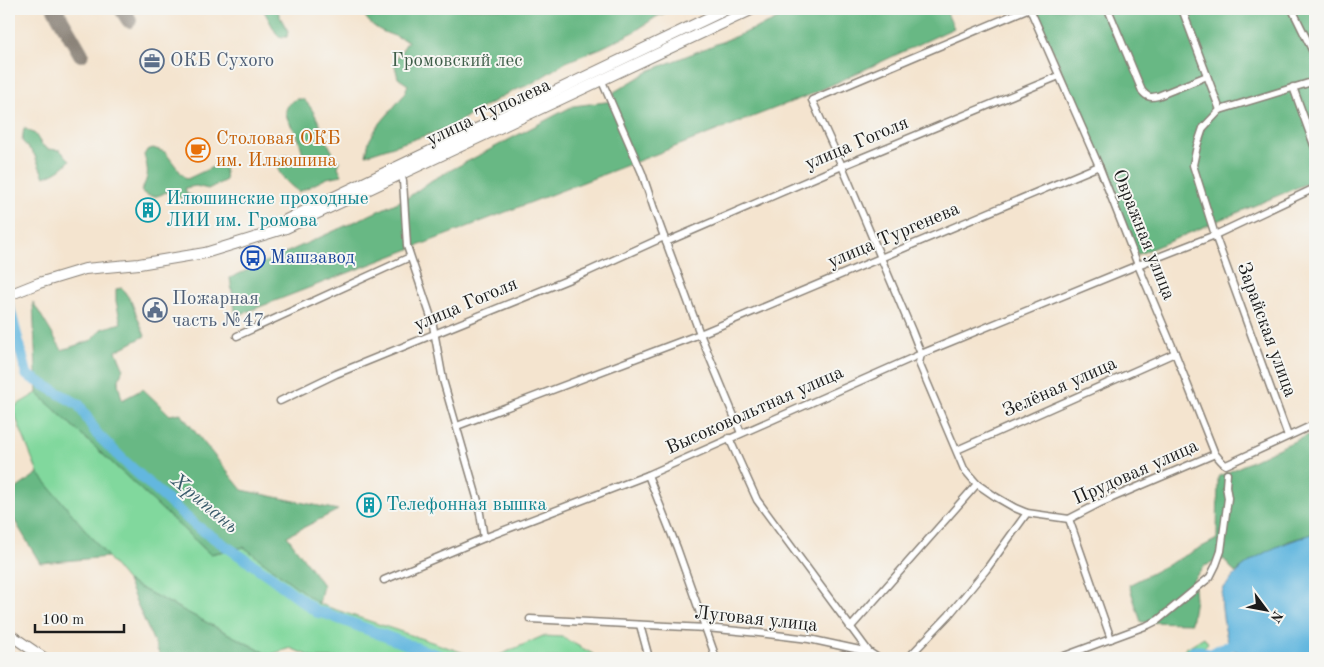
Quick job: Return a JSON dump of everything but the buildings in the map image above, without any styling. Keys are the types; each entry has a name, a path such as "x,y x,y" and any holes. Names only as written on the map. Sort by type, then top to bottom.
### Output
{"main road":[{"name":"улица Туполева","path":"238,243 727,9"},
{"name":"улица Туполева","path":"10,294 85,269 205,253 286,228 600,79 753,9"},
{"path":"9,634 44,658"}],"street":[{"path":"1028,9 812,100 842,166 921,354 919,362 964,469 977,484 1027,514 1069,519 1111,639"},
{"name":"Овражная улица","path":"1028,9 1099,166 1215,454"},
{"path":"1108,9 1142,92 1146,96 1150,98 1158,96 1207,76"},
{"path":"1182,9 1220,110 1315,81"},
{"path":"1292,9 1315,56"},
{"name":"улица Гоголя","path":"280,401 336,374 1059,76"},
{"path":"600,79 642,173 700,334 741,433"},
{"path":"1293,87 1315,148"},
{"name":"Зарайская улица","path":"1220,110 1203,128 1196,146 1193,165 1215,235 1288,436"},
{"name":"улица Тургенева","path":"457,426 700,334 1099,166"},
{"path":"400,174 403,181 407,246 436,334 443,380 478,501 484,538"},
{"name":"Высоковольтная улица","path":"384,580 484,538 648,474 921,354 1215,235 1315,188"},
{"path":"237,336 410,257"},
{"name":"Зелёная улица","path":"957,450 1175,354"},
{"path":"1215,454 1226,465 1315,424"},
{"path":"729,438 757,500 850,628 869,652 878,658"},
{"name":"Прудовая улица","path":"1069,519 1100,503 1215,454"},
{"path":"648,474 677,548 716,658"},
{"path":"1059,658 1158,620 1210,577 1221,551 1228,498 1227,474"},
{"path":"850,628 977,484"},
{"path":"908,658 949,615 986,570 1027,514"},
{"name":"Луговая улица","path":"530,619 706,628 809,639 869,652"},
{"path":"640,625 650,658"}],"green space":[{"path":"263,9 278,9 279,15 288,31 287,37 280,37 276,33"},
{"name":"Громовский лес","path":"361,9 674,9 656,17 634,32 566,62 531,84 508,93 451,126 366,155 369,141 377,127 403,96 408,85 398,78 394,62 408,41 375,27 365,17"},
{"path":"798,9 945,9 954,28 812,94 236,316 230,278 407,198 432,180 573,106 614,101 614,92 651,70 769,23"},
{"path":"1035,9 1315,9 1315,180 1137,255 1105,173"},
{"path":"296,99 303,99 314,113 330,148 340,161 338,167 342,175 327,178 299,192 284,179 276,163 286,156 298,157 303,154 298,137 286,116 287,107"},
{"path":"24,128 35,134 42,145 48,149 60,150 70,160 59,170 44,177 34,154 22,141"},
{"path":"153,148 165,152 187,179 217,165 221,159 224,164 226,180 208,189 196,186 185,188 187,194 193,196 189,201 166,192 157,196 147,195 141,191 147,174 144,155 147,150"},
{"path":"122,288 131,301 145,336 116,351 123,368 118,383 122,400 143,389 170,415 180,413 242,490 338,510 287,536 323,585 319,604 244,547 210,554 37,393 33,302 62,350 92,340 101,329 121,323 116,301 116,289"},
{"path":"37,393 210,554 244,547 319,604 479,658 315,658 290,648 269,655 127,581 38,473 12,408"},
{"path":"1315,432 1315,533 1289,541 1254,559 1235,573 1224,559 1204,566 1193,580 1195,599 1191,623 1141,622 1129,585 1217,539 1218,477"},
{"path":"38,473 108,557 40,563 9,511 9,494"},
{"path":"127,581 269,655 269,658 202,658 200,654 188,658 161,658"},
{"path":"543,636 562,637 593,654 596,658 493,658"},
{"path":"1204,637 1208,643 1200,651 1210,658 1178,658 1186,648"}],"water":[{"path":"1315,533 1315,658 1249,658 1248,655 1232,650 1226,634 1221,600 1225,587 1238,572 1258,557 1280,545"}],"waterway":[{"name":"Хрипань","path":"9,306 27,375 79,405 97,434 195,525 271,577 317,612 446,658"},
{"name":"Хрипань","path":"1187,658 1194,651 1201,651 1210,655 1243,641"}],"taxiway":[{"path":"55,9 81,54"},
{"path":"122,9 129,20"}],"place":[{"name":"ОКБ Сухого","path":"152,61"},
{"name":"Столовая ОКБ им. Ильюшина","path":"198,150"},
{"name":"Илюшинские проходные ЛИИ им. Громова","path":"148,210"},
{"name":"Машзавод","path":"253,258"},
{"name":"Пожарная часть №47","path":"155,310"},
{"name":"Телефонная вышка","path":"369,505"}]}
